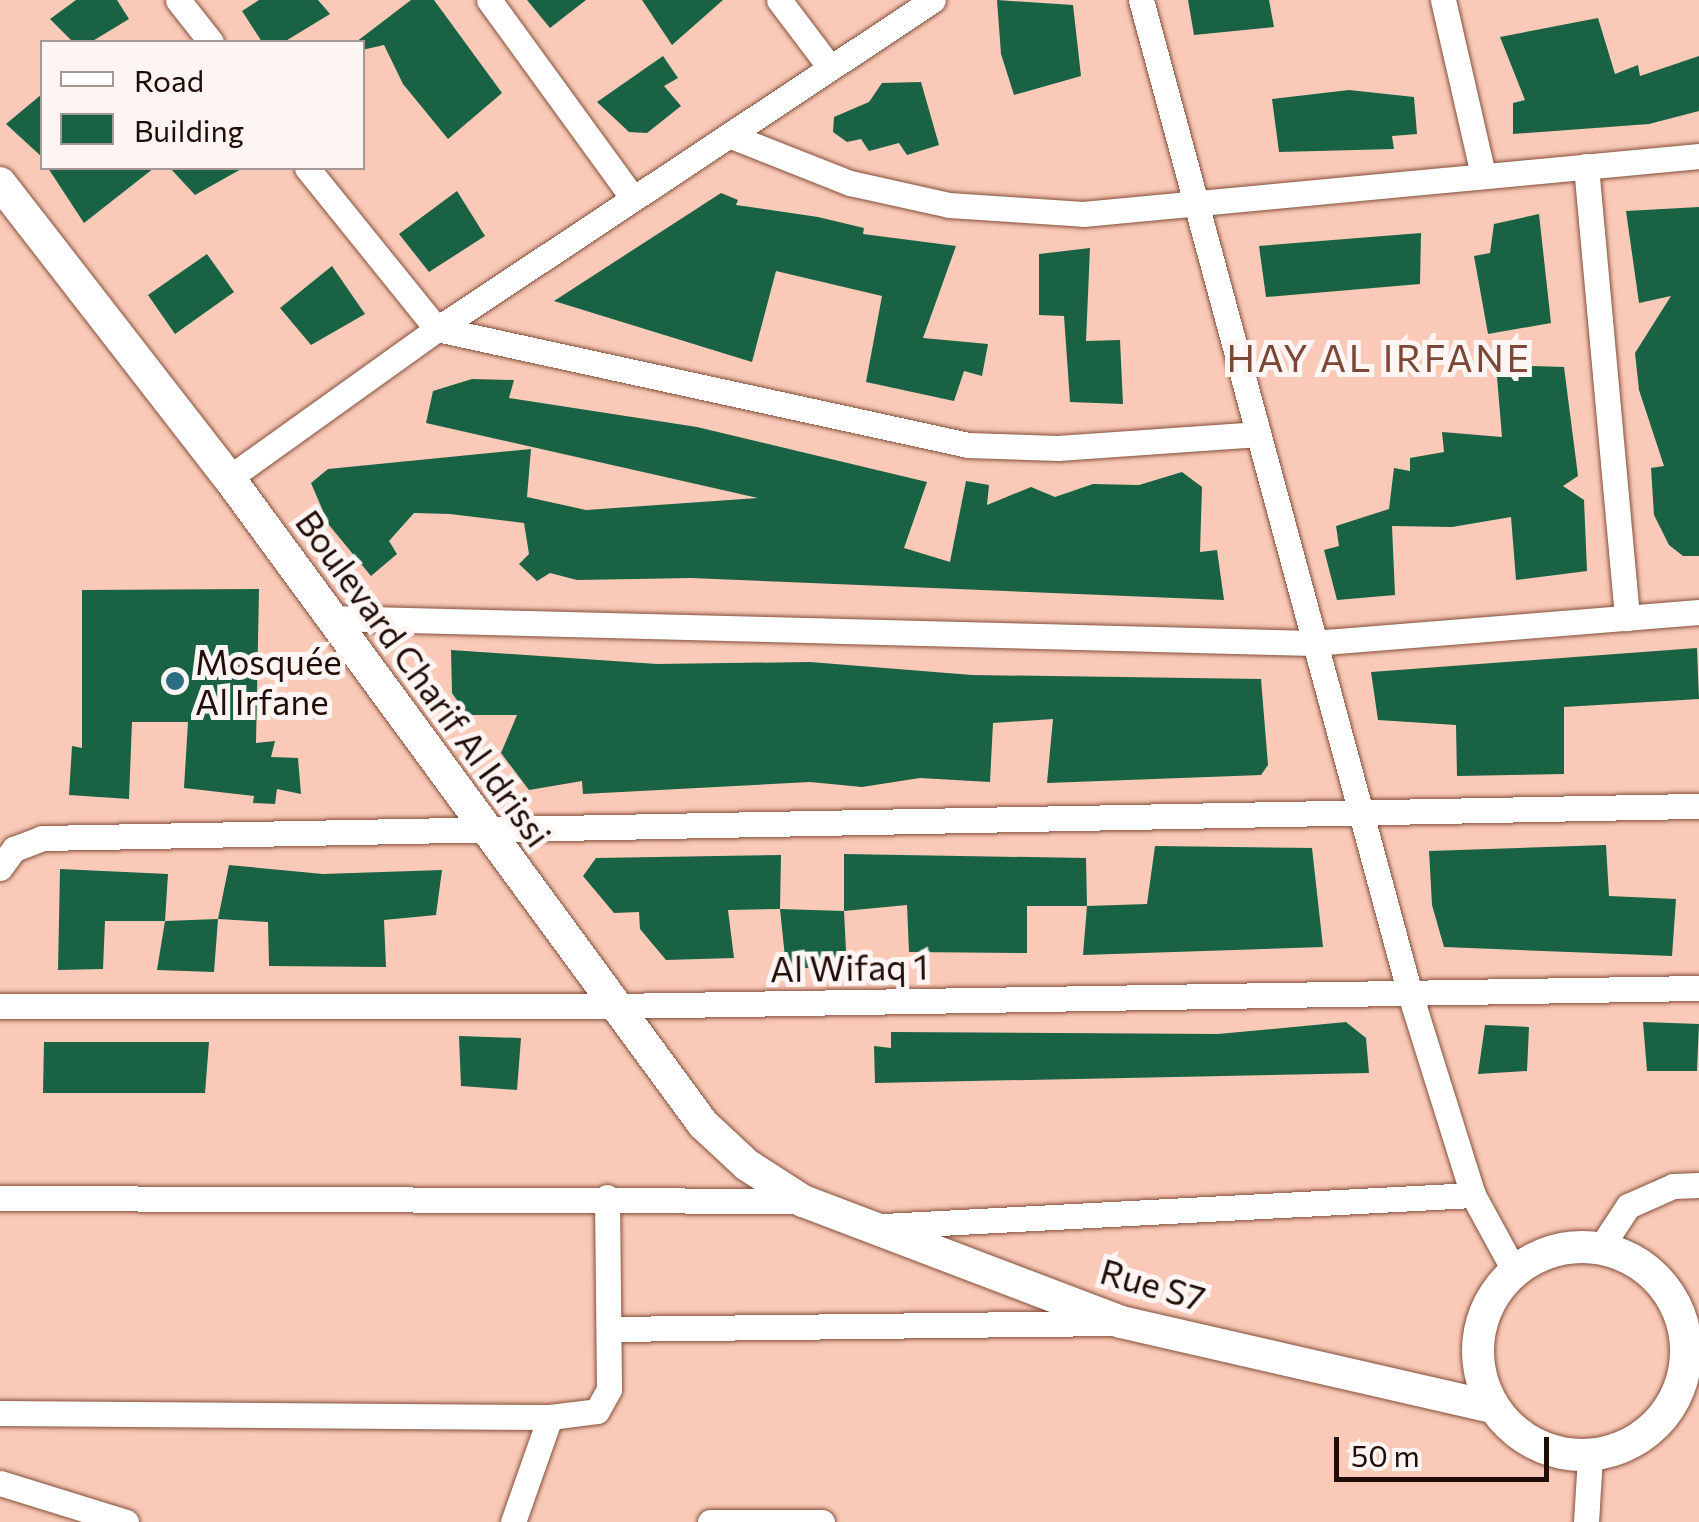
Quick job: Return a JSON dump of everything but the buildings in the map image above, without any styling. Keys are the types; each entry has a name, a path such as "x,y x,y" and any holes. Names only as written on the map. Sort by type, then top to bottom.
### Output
{"street":[{"path":"178,0 209,40"},
{"path":"489,0 634,198"},
{"path":"780,0 830,66"},
{"path":"229,478 437,329 933,0"},
{"path":"1141,0 1357,812 1410,994 1473,1195 1516,1272"},
{"path":"1443,0 1483,176"},
{"path":"730,136 850,183 949,205 1083,214 1194,207 1699,156"},
{"path":"1586,166 1627,618"},
{"path":"309,170 437,329 968,444 1058,448 1256,434"},
{"name":"Boulevard Charif Al Idrissi","path":"0,183 229,478 328,618 704,1124 747,1165 803,1200"},
{"path":"328,618 1313,643 1699,612"},
{"path":"0,868 14,849 42,838 1699,806"},
{"name":"Al Wifaq 1","path":"0,1006 614,1006 1699,988"},
{"path":"1600,1247 1628,1206 1673,1186 1699,1185"},
{"path":"882,1226 1473,1195"},
{"path":"0,1413 550,1417 597,1411 609,1389 608,1197"},
{"path":"0,1198 803,1200"},
{"name":"Rue S7","path":"803,1200 882,1226 1121,1322 1493,1406"},
{"path":"1600,1247 1633,1260 1660,1282 1679,1312 1691,1382 1644,1436 1590,1457 1546,1449 1516,1432 1493,1406 1478,1350 1495,1294 1516,1272 1556,1252 1600,1247"},
{"path":"610,1329 1121,1322"},
{"path":"512,1522 550,1417"},
{"path":"1586,1522 1590,1457"},
{"path":"0,1483 126,1522"},
{"path":"710,1522 822,1522"}],"place":[{"name":"Mosquée Al Irfane","path":"175,681"}],"district":[{"name":"HAY AL IRFANE","path":"1379,357"}]}
